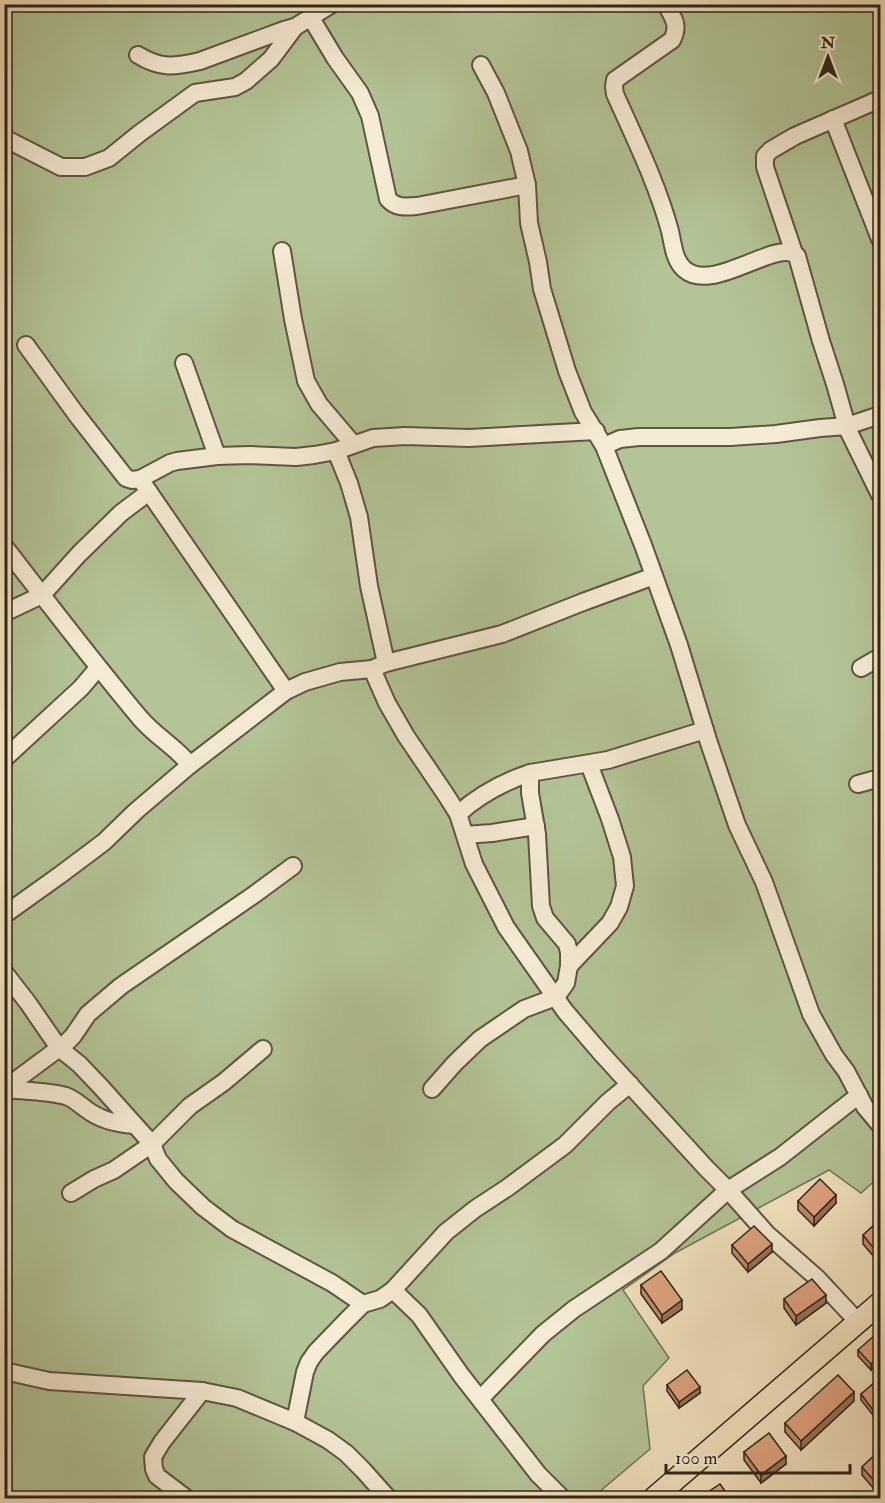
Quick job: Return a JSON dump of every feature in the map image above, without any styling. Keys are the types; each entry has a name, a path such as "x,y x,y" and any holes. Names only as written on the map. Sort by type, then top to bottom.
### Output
{"main road":[{"path":"654,1498 880,1303"}],"street":[{"path":"138,55 150,63 167,66 200,62 295,27 332,4"},
{"path":"666,4 676,22 676,32 672,40 615,80 614,87 615,94 655,183 678,261 686,271 706,276 779,252 794,253"},
{"path":"311,18 360,93 370,116 388,199 393,204 400,207 417,206 527,185"},
{"path":"4,138 61,167 85,166 109,158 195,93 236,87 246,81 271,59 295,27"},
{"path":"195,93 192,75 200,62"},
{"path":"481,64 496,93 519,151 527,185 529,223 542,289 567,371 583,412 600,439 632,515 679,645 736,825 764,882 807,1006 865,1107 880,1125"},
{"path":"880,99 795,136 765,156 765,166 794,253 799,259 847,426 880,495"},
{"path":"833,119 880,239"},
{"path":"282,251 306,381 319,404 353,444"},
{"path":"26,345 126,478 145,486 286,691"},
{"path":"184,363 217,456"},
{"path":"4,613 42,595 79,554 170,463 217,456 296,457 336,451 373,438 383,437 620,440 639,437 730,437 776,434 847,426 880,415"},
{"path":"336,451 359,517 379,666 387,703 458,814 474,864 506,927 566,1011 601,1053 767,1234 817,1278 858,1322"},
{"path":"4,546 98,668 149,728 183,755 190,765"},
{"path":"4,915 104,842 190,765 286,691 305,682 340,672 379,666 502,634 654,576"},
{"path":"861,668 880,657"},
{"path":"4,759 81,688 98,668"},
{"path":"458,814 472,801 517,777 608,760 705,730"},
{"path":"569,966 610,923 625,886 622,857 589,764"},
{"path":"432,1089 480,1039 524,1009 556,997 566,983 569,966 567,944 542,912 530,773"},
{"path":"858,784 880,778"},
{"path":"465,835 536,826"},
{"path":"5,1089 66,1043 88,1014 120,986 293,866"},
{"path":"4,972 59,1048 79,1064 152,1144 164,1167 203,1207 232,1229 332,1283 363,1304"},
{"path":"71,1193 114,1170 152,1144 190,1106 224,1082 263,1049"},
{"path":"295,1422 309,1362 325,1342 363,1304 380,1299 393,1290 446,1232 565,1145 608,1102 630,1084"},
{"path":"5,1089 66,1096 76,1100 105,1120 134,1125"},
{"path":"480,1399 543,1334 589,1298 661,1251 728,1190 780,1157 859,1095"},
{"path":"393,1290 419,1316 538,1474 562,1498"},
{"path":"4,1371 49,1381 202,1391 237,1398 295,1422 328,1440 346,1453 388,1498"},
{"path":"186,1498 158,1476 154,1469 153,1457 202,1391"}],"green space":[{"path":"5,5 880,5 880,1176 861,1193 829,1170 675,1253 623,1290 669,1358 643,1386 650,1449 592,1498 5,1498"}],"building":[{"path":"820,1179 836,1195 814,1217 798,1201"},
{"path":"880,1220 880,1256 863,1235"},
{"path":"754,1226 772,1244 748,1264 732,1245"},
{"path":"661,1271 682,1300 662,1315 641,1285"},
{"path":"812,1279 826,1295 796,1316 784,1299"},
{"path":"875,1335 880,1341 880,1355 871,1364 858,1350"},
{"path":"687,1370 700,1387 679,1402 667,1385"},
{"path":"838,1375 854,1392 801,1441 785,1423"},
{"path":"880,1378 880,1403 873,1410 861,1394"},
{"path":"769,1433 786,1456 761,1475 744,1452"},
{"path":"880,1450 880,1487 862,1467"},
{"path":"720,1484 730,1498 703,1498 702,1496"}]}
